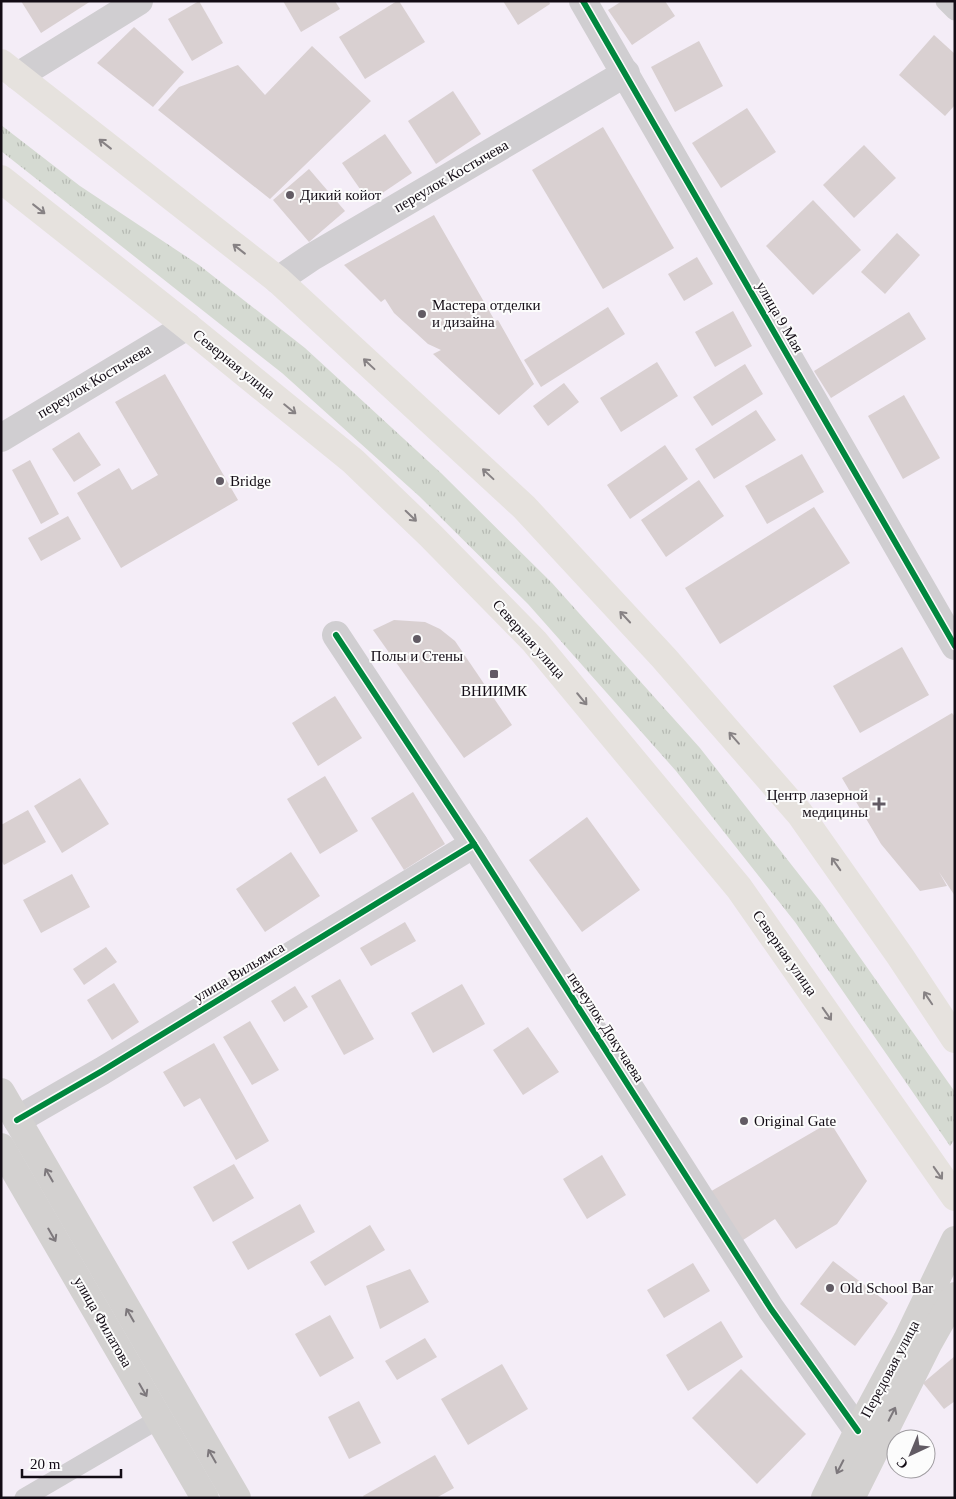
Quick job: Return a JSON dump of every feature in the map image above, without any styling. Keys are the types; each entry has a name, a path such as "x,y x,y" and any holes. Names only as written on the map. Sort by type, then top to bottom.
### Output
{"main road":[{"path":"10,70 278,280 524,507 664,658 800,814 900,956 955,1039"},
{"name":"Северная улица","path":"1,179 353,460 534,641 739,888 955,1197"},
{"path":"1,1092 237,1498"},
{"name":"улица Филатова","path":"1,1147 205,1498"},
{"name":"Передовая улица","path":"825,1498 858,1431 907,1340 955,1240"},
{"name":"Передовая улица","path":"851,1498 942,1338 955,1296"}],"street":[{"path":"10,70 139,1"},
{"name":"улица 9 Мая","path":"583,1 955,646"},
{"name":"переулок Костычева","path":"278,280 312,257 626,73"},
{"name":"переулок Костычева","path":"1,438 187,326"},
{"name":"переулок Докучаева","path":"336,635 474,844 771,1309 858,1431"},
{"name":"улица Вильямса","path":"17,1120 102,1071 474,844"}],"lane":[{"path":"946,1 955,10"},
{"path":"24,1498 159,1419"}],"green space":[{"path":"1,125 80,186 199,265 305,348 441,473 552,583 700,748 823,905 955,1092 955,1139 950,1146 795,922 676,771 528,604 419,496 282,373 1,151"}],"building":[{"path":"21,1 91,1 41,33"},
{"path":"199,1 223,43 192,61 168,19"},
{"path":"283,1 335,1 340,9 301,32"},
{"path":"399,1 425,42 365,79 339,37"},
{"path":"503,1 549,1 550,4 518,25"},
{"path":"622,1 665,1 675,16 632,45 608,10"},
{"path":"134,27 184,72 153,107 97,63"},
{"path":"934,35 955,54 955,105 945,116 899,75"},
{"path":"699,41 723,86 675,112 651,67"},
{"path":"312,46 371,101 270,199 158,110 179,87 238,65 265,95"},
{"path":"453,91 481,134 436,164 408,121"},
{"path":"747,108 776,152 721,188 692,143"},
{"path":"603,127 674,248 603,289 532,170"},
{"path":"385,134 412,173 369,202 342,163"},
{"path":"864,145 896,178 854,218 823,185"},
{"path":"309,169 345,211 309,242 273,200"},
{"path":"813,200 861,250 813,295 766,246"},
{"path":"434,215 495,321 498,320 534,384 499,415 433,354 441,350 428,344 394,313 385,299 381,302 344,265"},
{"path":"897,233 920,255 885,294 861,272"},
{"path":"697,257 713,284 684,301 668,274"},
{"path":"608,307 625,334 541,387 524,360"},
{"path":"733,311 752,346 715,367 695,332"},
{"path":"909,312 926,339 831,398 814,371"},
{"path":"657,362 678,396 621,432 600,398"},
{"path":"745,364 763,394 712,426 693,397"},
{"path":"165,374 238,500 121,568 77,493 119,468 132,490 158,475 115,402"},
{"path":"564,383 579,402 548,426 533,406"},
{"path":"904,395 940,458 903,479 868,416"},
{"path":"756,410 776,440 714,479 695,449"},
{"path":"79,432 101,465 74,482 52,449"},
{"path":"665,445 688,479 630,519 607,485"},
{"path":"802,454 824,492 767,524 745,486"},
{"path":"30,460 59,514 41,524 12,470"},
{"path":"699,480 724,516 666,557 641,520"},
{"path":"814,507 850,563 720,644 685,588"},
{"path":"68,516 81,539 41,561 28,538"},
{"path":"394,620 425,622 440,629 455,641 512,725 464,758 373,630"},
{"path":"902,647 929,695 860,733 833,686"},
{"path":"335,696 362,738 318,766 292,723"},
{"path":"952,713 955,717 955,896 939,872 947,886 920,891 881,844 842,778"},
{"path":"325,776 358,831 320,854 287,799"},
{"path":"80,778 109,824 62,853 34,806"},
{"path":"413,792 445,844 404,870 371,818"},
{"path":"28,810 46,842 4,865 1,860 1,825"},
{"path":"587,817 640,890 582,932 529,860"},
{"path":"291,852 320,896 265,932 236,889"},
{"path":"72,874 90,907 41,933 23,900"},
{"path":"405,922 416,941 371,966 360,948"},
{"path":"106,947 117,962 84,985 73,969"},
{"path":"340,979 374,1039 344,1055 311,996"},
{"path":"114,983 139,1022 112,1040 87,1000"},
{"path":"462,984 485,1024 433,1053 411,1013"},
{"path":"295,986 308,1007 284,1022 271,1001"},
{"path":"250,1021 279,1070 252,1085 223,1037"},
{"path":"528,1027 559,1072 523,1095 493,1050"},
{"path":"214,1043 269,1141 236,1160 200,1098 184,1107 163,1072"},
{"path":"830,1122 867,1181 837,1224 796,1249 775,1219 737,1244 708,1193"},
{"path":"602,1155 626,1195 587,1219 563,1179"},
{"path":"234,1164 254,1198 213,1222 193,1187"},
{"path":"300,1204 315,1232 248,1270 232,1242"},
{"path":"370,1225 385,1250 325,1286 310,1262"},
{"path":"833,1261 888,1303 855,1346 800,1304"},
{"path":"693,1263 710,1291 664,1318 647,1290"},
{"path":"410,1269 429,1302 380,1329 366,1286"},
{"path":"330,1315 354,1358 320,1377 295,1334"},
{"path":"721,1321 743,1357 688,1391 666,1355"},
{"path":"425,1338 437,1357 397,1380 385,1361"},
{"path":"955,1356 955,1401 944,1409 923,1383"},
{"path":"502,1364 528,1409 468,1445 441,1399"},
{"path":"741,1369 806,1434 757,1484 692,1418"},
{"path":"359,1401 381,1443 349,1459 328,1417"},
{"path":"435,1455 454,1488 436,1498 364,1498 363,1496"}],"cycle path":[{"path":"583,1 955,646"},
{"path":"336,635 474,844 771,1309 858,1431"},
{"path":"17,1120 102,1071 474,844"}],"place":[{"name":"Дикий койот","path":"290,195"},
{"name":"Мастера отделки и дизайна","path":"422,314"},
{"name":"Bridge","path":"220,481"},
{"name":"Полы и Стены","path":"417,639"},
{"name":"ВНИИМК","path":"494,674"},
{"name":"Центр лазерной медицины","path":"879,804"},
{"name":"Original Gate","path":"744,1121"},
{"name":"Old School Bar","path":"830,1288"}]}
